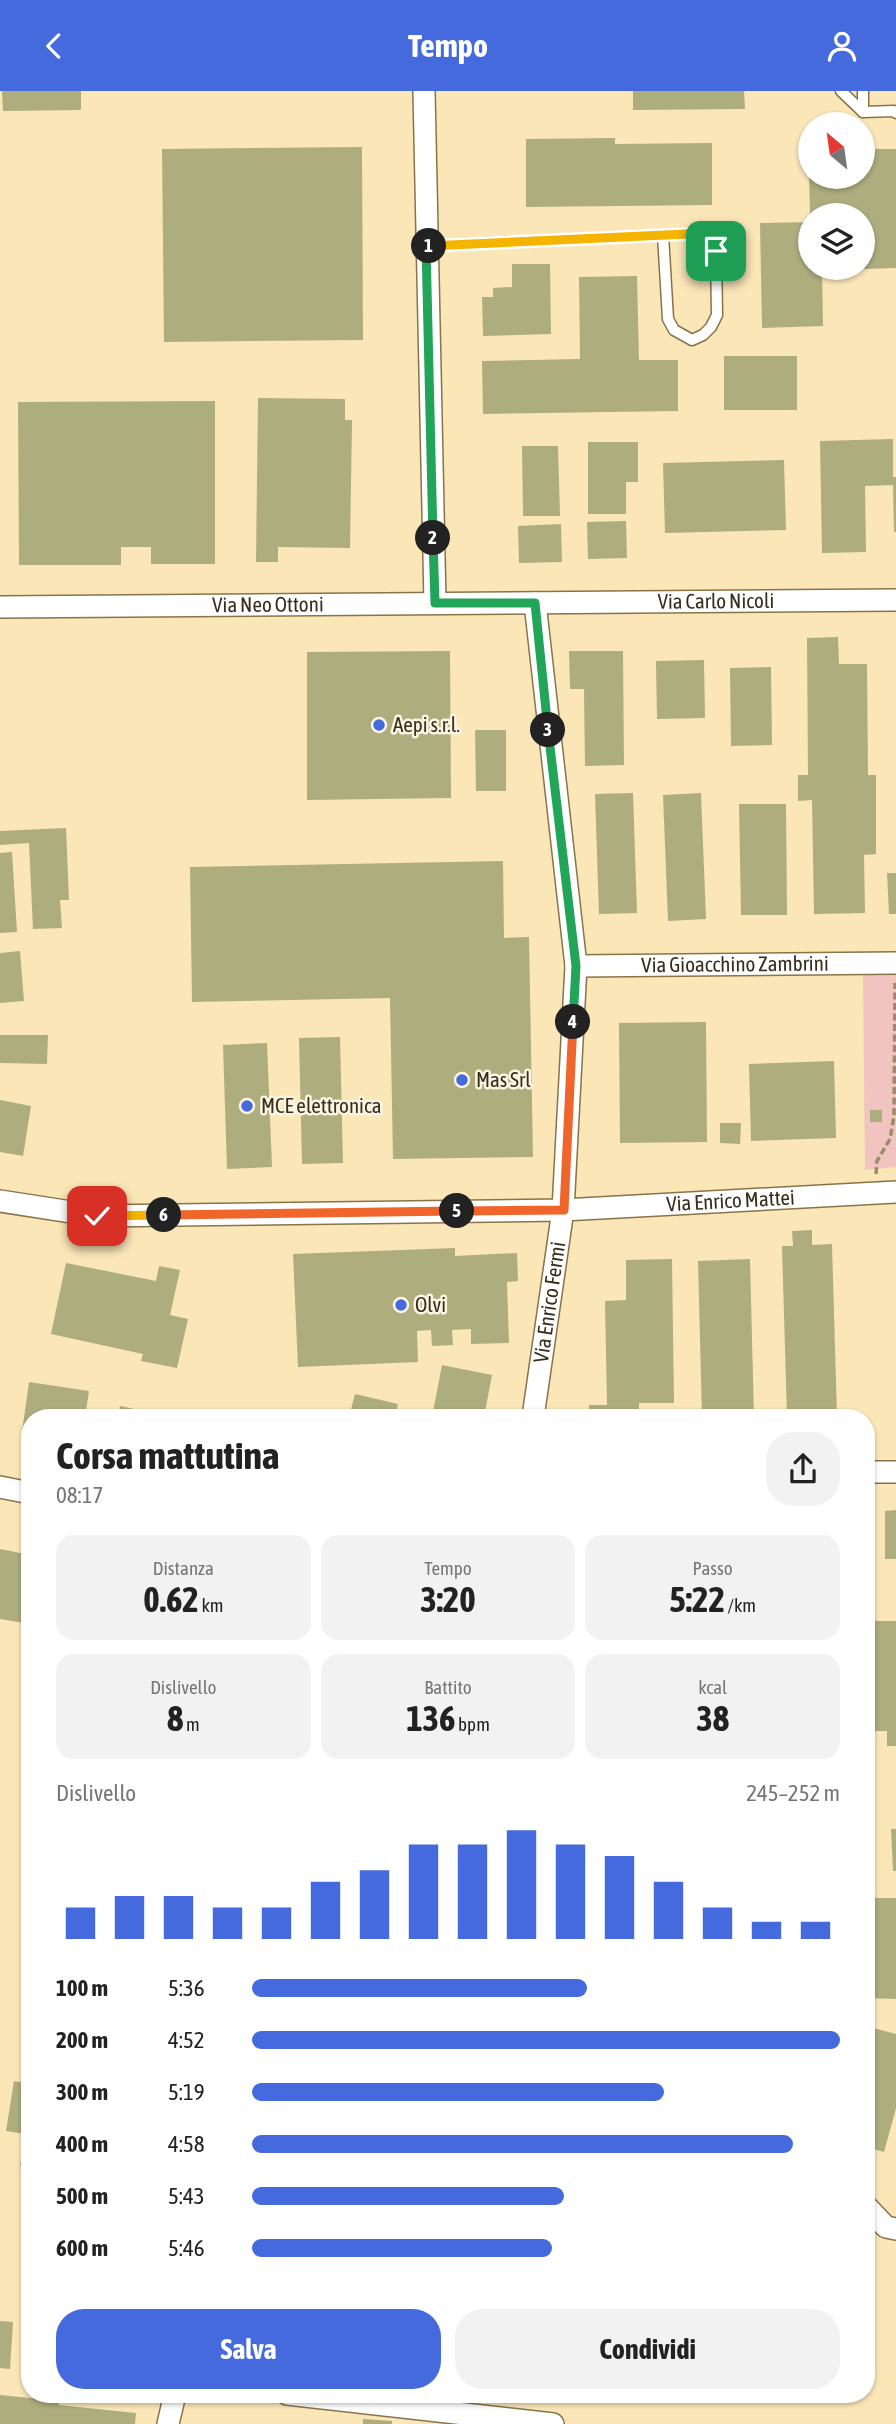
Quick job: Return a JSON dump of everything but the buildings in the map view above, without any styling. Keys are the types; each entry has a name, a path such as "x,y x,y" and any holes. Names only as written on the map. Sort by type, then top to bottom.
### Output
{"street":[{"path":"424,91 435,603"},
{"name":"Via Carlo Nicoli","path":"535,603 896,600"},
{"name":"Via Neo Ottoni","path":"0,607 535,603"},
{"name":"Via Enrico Fermi","path":"534,1409 564,1210 576,966 535,603"},
{"name":"Via Gioacchino Zambrini","path":"576,966 896,963"},
{"name":"Via Enrico Mattei","path":"0,1201 97,1216 564,1210 896,1192"},
{"path":"875,1472 896,1472"},
{"path":"0,1487 21,1491"},
{"path":"875,2215 886,2227 896,2229"},
{"path":"168,2424 174,2403"},
{"path":"178,2403 181,2424"},
{"path":"353,2403 477,2420 553,2424"}],"lane":[{"path":"841,91 863,112 896,113"},
{"path":"863,91 863,112"},
{"path":"426,246 663,235 687,234 705,238 716,251 718,315 703,335 692,340 674,330 668,319 663,235"}],"path":[{"path":"874,1193 877,1161 890,1139 894,1116 895,980"}],"shaded area":[{"path":"896,973 896,1167 865,1170 863,974"}],"place":[{"name":"Aepi s.r.l.","path":"379,725"},
{"name":"Mas Srl","path":"462,1080"},
{"name":"MCE elettronica","path":"247,1106"},
{"name":"Olvi","path":"401,1305"}],"route":[{"path":"97,1216 564,1210 576,966 535,603 435,603 426,246 687,234 705,238 716,251"}]}
